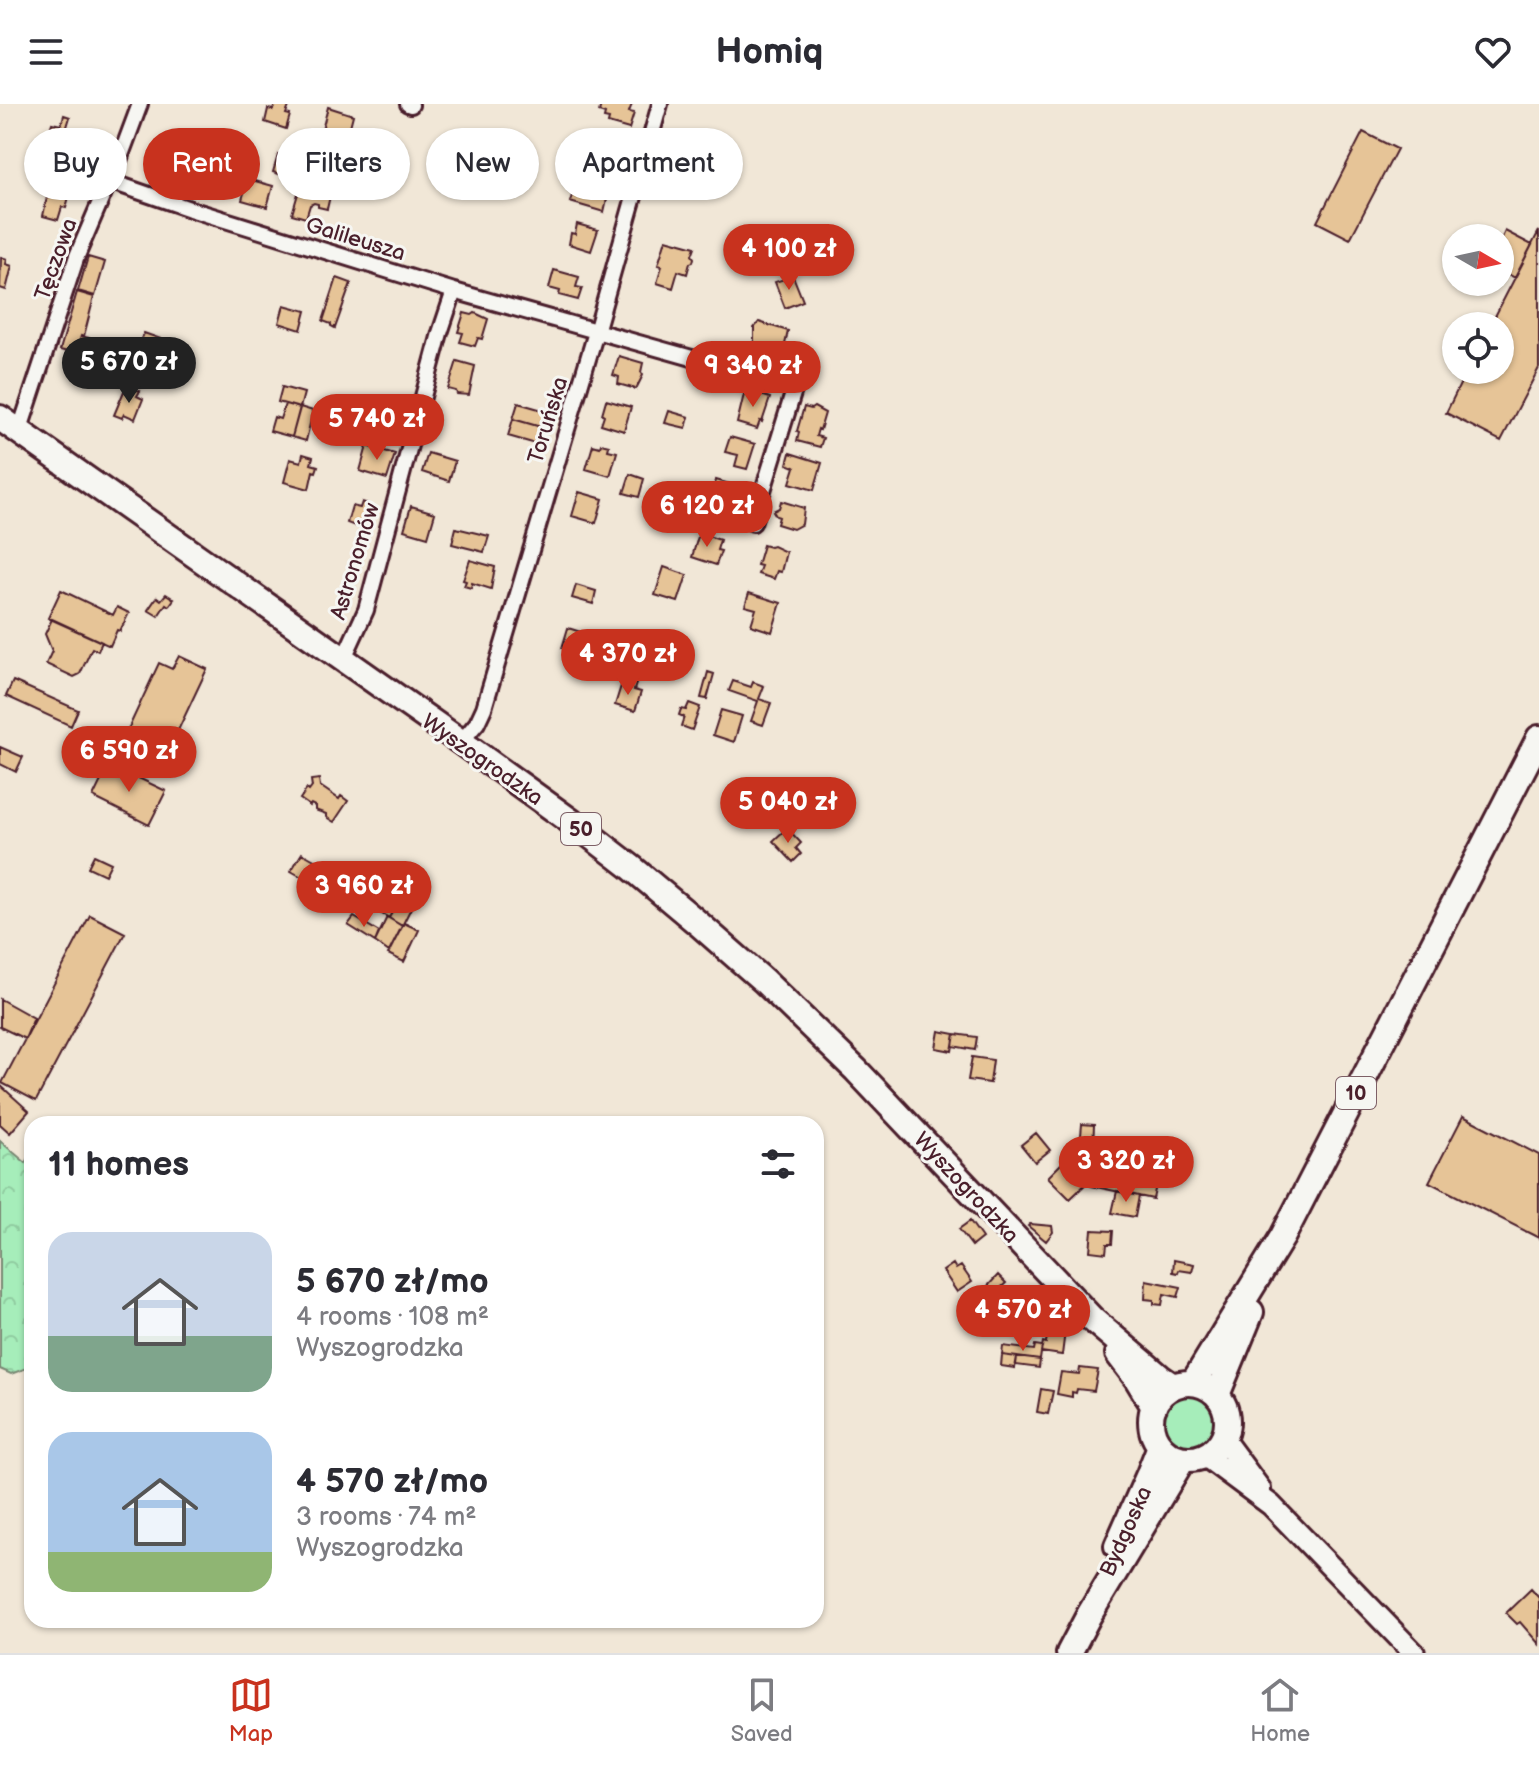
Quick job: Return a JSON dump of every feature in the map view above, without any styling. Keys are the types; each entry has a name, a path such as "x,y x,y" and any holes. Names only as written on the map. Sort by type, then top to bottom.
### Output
{"main road":[{"name":"Wyszogrodzka","path":"10,425 461,742 631,867 764,981 856,1070 1093,1320 1154,1372 1183,1385"},
{"name":"10","path":"1217,1395 1283,1236 1539,738"},
{"name":"10","path":"1154,1407 1163,1393 1183,1385 1283,1236"},
{"name":"Wyszogrodzka","path":"1093,1320 1154,1407"},
{"path":"1183,1385 1206,1387 1217,1395 1227,1414 1223,1439 1214,1450 1194,1458"},
{"path":"1154,1407 1152,1430 1160,1446 1169,1454 1194,1458 1271,1505"},
{"path":"1223,1439 1271,1505 1414,1653"},
{"name":"Bydgoska","path":"1089,1615 1160,1446"},
{"name":"Bydgoska","path":"1069,1653 1089,1615 1194,1458"}],"street":[{"name":"Tęczowa","path":"127,139 140,104"},
{"name":"Toruńska","path":"461,742 477,723 484,708 660,104"},
{"name":"Galileusza","path":"127,187 454,291"},
{"name":"Tęczowa","path":"10,425 101,200"},
{"path":"454,291 795,387 753,523"},
{"name":"Astronomów","path":"343,660 366,610 454,291"}],"green space":[{"path":"0,1141 24,1161 24,1369 11,1374 0,1369"},
{"path":"1189,1394 1207,1402 1215,1420 1207,1438 1189,1446 1171,1438 1163,1420 1171,1402"}],"building":[{"path":"290,104 286,114 290,115 286,128 265,122 268,109 273,110 275,105"},
{"path":"601,104 632,104 629,112 634,113 629,128 626,128 608,123 605,114 599,112"},
{"path":"328,107 353,115 350,128 323,128"},
{"path":"64,115 70,117 67,128 50,128 52,123 61,125"},
{"path":"1363,132 1397,149 1350,239 1317,222"},
{"path":"260,182 273,186 267,207 242,200 260,200"},
{"path":"46,200 68,200 58,220 43,216"},
{"path":"296,200 329,200 327,209 314,203 310,205 306,218 292,214"},
{"path":"571,200 607,200 604,212"},
{"path":"577,224 598,230 591,251 569,244"},
{"path":"1539,231 1539,368 1501,441 1446,413 1460,384 1514,384 1514,312 1497,312 1505,296 1514,296 1514,279"},
{"path":"1514,236 1532,245 1514,277"},
{"path":"666,239 695,247 687,274 678,271 673,288 657,283 662,266 658,265"},
{"path":"1,257 12,266 6,290 0,288"},
{"path":"88,257 105,262 95,296 78,291"},
{"path":"554,270 579,277 576,287 582,288 578,300 559,295 560,291 549,288"},
{"path":"793,276 803,301 785,308 775,282"},
{"path":"337,278 351,283 335,328 323,321"},
{"path":"77,292 94,297 76,354 60,350"},
{"path":"284,305 306,311 301,330 279,323"},
{"path":"464,313 475,313 488,319 482,339 478,338 475,346 460,342 463,333 458,332"},
{"path":"759,322 788,331 784,349 754,344 754,328"},
{"path":"144,333 161,339 158,345 171,350 166,363 137,352"},
{"path":"81,336 101,341 97,357 76,354"},
{"path":"619,356 643,363 643,375 636,389 618,384 619,377 613,375"},
{"path":"457,361 475,366 469,395 448,389"},
{"path":"282,387 304,393 300,408 278,402"},
{"path":"134,389 140,391 137,396 143,399 135,419 124,414 122,418 114,415 124,391 132,394"},
{"path":"745,390 770,398 757,429 737,423"},
{"path":"606,400 631,407 624,431 601,424"},
{"path":"518,403 546,411 541,427 513,419"},
{"path":"285,404 300,408 292,437 270,431 274,417 280,419"},
{"path":"300,407 313,411 306,441 292,437"},
{"path":"804,407 814,407 825,413 816,436 823,438 820,447 797,441"},
{"path":"669,411 689,417 686,428 665,423"},
{"path":"513,419 541,427 536,444 508,436"},
{"path":"730,437 755,444 747,469 735,466 738,455 725,452"},
{"path":"601,444 617,452 610,476 586,469 593,445 600,447"},
{"path":"367,446 395,454 387,479 360,471"},
{"path":"428,453 455,461 449,481 422,472"},
{"path":"790,453 822,463 814,490 790,483 795,467 787,464"},
{"path":"303,454 313,457 311,464 318,466 316,472 313,471 309,489 284,482 290,459 301,462"},
{"path":"630,474 644,479 639,497 624,493"},
{"path":"716,480 740,487 738,495 742,496 739,506 735,505 733,513 728,512 725,519 711,515 713,507 708,506"},
{"path":"579,492 603,499 596,523 572,516"},
{"path":"781,501 804,508 802,524 793,529 777,524 779,517 773,511 779,508"},
{"path":"362,502 368,504 366,510 374,512 368,531 347,523 352,506 360,508"},
{"path":"411,506 435,513 428,537 404,530"},
{"path":"456,528 489,536 484,552 452,544"},
{"path":"699,533 720,540 717,550 721,551 716,565 692,557"},
{"path":"763,545 786,552 781,572 777,571 774,579 758,574 761,566 757,565"},
{"path":"470,560 495,567 491,589 472,583 471,588 464,586"},
{"path":"664,567 687,575 678,602 655,595"},
{"path":"576,585 596,591 593,604 572,598"},
{"path":"61,590 113,615 117,607 129,613 110,646 48,618"},
{"path":"749,593 781,603 772,632 751,625 756,609 745,606"},
{"path":"166,594 174,599 158,616 148,610 157,597 161,600"},
{"path":"52,619 102,642 98,651 92,648 80,674 74,677 46,664 52,651 45,634"},
{"path":"568,628 584,633 578,653 562,648"},
{"path":"634,642 662,650 658,663 630,655"},
{"path":"179,656 207,669 172,743 179,746 173,761 124,738 159,663 172,669"},
{"path":"708,672 714,674 707,699 701,698"},
{"path":"13,681 78,710 71,726 6,696"},
{"path":"626,681 636,684 634,690 641,692 635,711 615,705 621,686 625,687"},
{"path":"733,681 751,687 753,682 764,686 759,699 771,703 763,725 751,721 758,701 729,691"},
{"path":"689,703 700,707 692,730 681,726 684,717 679,715"},
{"path":"721,710 742,716 734,742 713,735"},
{"path":"0,747 23,757 16,772 0,764"},
{"path":"109,764 166,791 149,825 93,797"},
{"path":"319,779 320,786 339,799 341,796 348,801 334,822 326,814 315,810 315,806 300,799 312,787 311,780"},
{"path":"787,828 801,843 796,848 801,854 793,862 773,841"},
{"path":"302,853 318,862 307,880 291,871"},
{"path":"94,855 111,863 105,875 88,867"},
{"path":"381,883 402,895 389,918 369,907"},
{"path":"399,899 412,906 402,926 389,918"},
{"path":"90,915 125,933 36,1101 2,1083"},
{"path":"354,917 379,932 375,942 348,925"},
{"path":"387,917 402,926 389,952 375,942"},
{"path":"404,923 419,930 404,962 388,954"},
{"path":"0,999 34,1018 25,1039 0,1027"},
{"path":"939,1031 955,1034 952,1051 936,1048"},
{"path":"955,1034 977,1037 975,1050 953,1046"},
{"path":"972,1057 993,1060 990,1083 968,1080"},
{"path":"0,1085 29,1111 10,1133 0,1124"},
{"path":"1463,1116 1539,1155 1539,1238 1429,1182"},
{"path":"1082,1124 1094,1125 1093,1148 1080,1147"},
{"path":"1036,1133 1050,1150 1035,1162 1021,1145"},
{"path":"1067,1158 1090,1180 1070,1199 1048,1177"},
{"path":"1094,1171 1156,1185 1153,1199 1091,1186"},
{"path":"1117,1191 1139,1196 1135,1217 1112,1213"},
{"path":"970,1221 982,1238 972,1246 959,1229"},
{"path":"1028,1226 1052,1226 1053,1232 1046,1241"},
{"path":"1092,1230 1113,1231 1112,1244 1107,1244 1106,1253 1090,1251"},
{"path":"1174,1260 1194,1264 1192,1272 1173,1272"},
{"path":"953,1264 956,1269 961,1266 972,1282 957,1292 943,1271"},
{"path":"998,1275 1006,1283 993,1295 986,1288"},
{"path":"1146,1280 1181,1287 1178,1297 1164,1294 1162,1305 1154,1304 1154,1300 1145,1299"},
{"path":"1023,1301 1032,1310 1017,1325 1008,1315"},
{"path":"1053,1329 1065,1331 1062,1355 1041,1352 1043,1342 1046,1343 1047,1336 1052,1336"},
{"path":"1035,1345 1042,1346 1040,1360 1002,1355 1003,1346 1034,1350"},
{"path":"1002,1355 1017,1357 1015,1368 1001,1366"},
{"path":"1017,1357 1040,1360 1039,1368 1016,1365"},
{"path":"1080,1368 1098,1370 1094,1391 1077,1389 1076,1393 1072,1392 1072,1397 1057,1394 1061,1372 1079,1374"},
{"path":"1041,1389 1053,1391 1048,1414 1037,1412"},
{"path":"1531,1589 1539,1598 1539,1644 1520,1622 1517,1624 1506,1613"}]}
